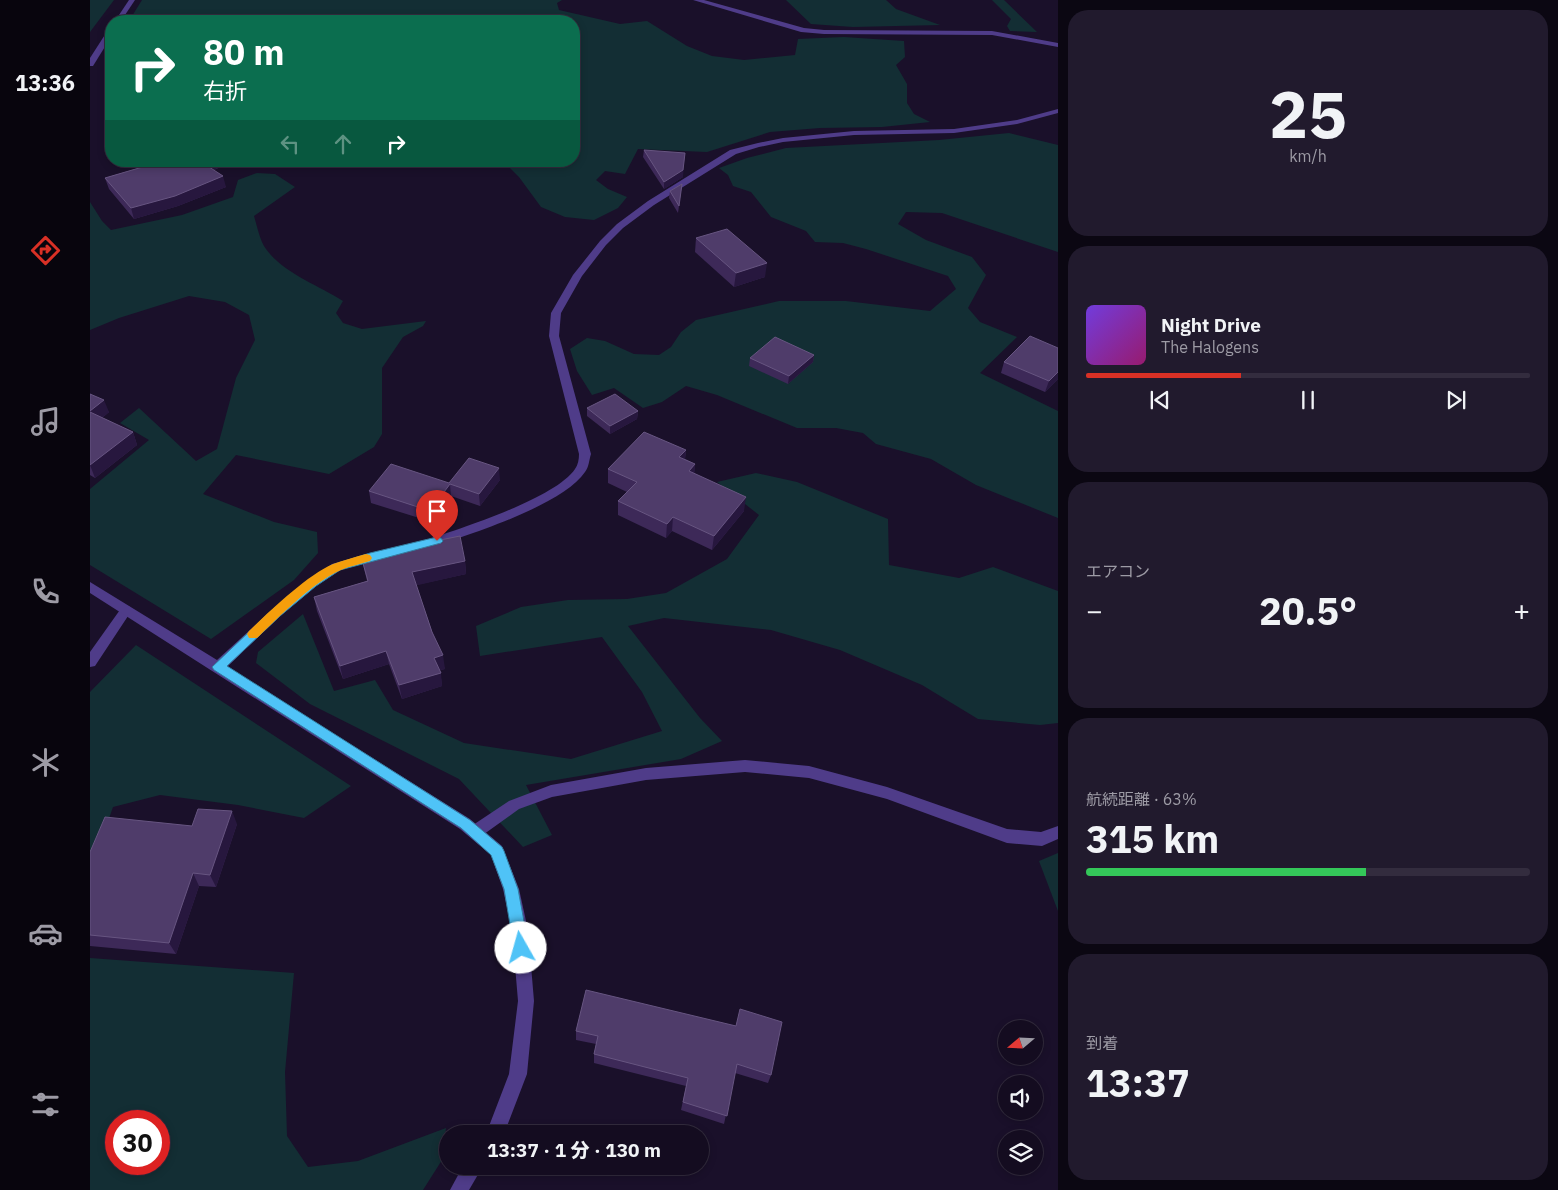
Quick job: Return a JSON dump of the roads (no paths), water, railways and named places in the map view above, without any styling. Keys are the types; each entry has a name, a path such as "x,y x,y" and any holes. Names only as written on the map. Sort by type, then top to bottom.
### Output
{"street":[{"path":"122,15 132,0"},
{"path":"696,0 804,30 824,32 992,33 1058,45"},
{"path":"90,64 105,41"},
{"path":"412,548 454,535 517,510 560,488 580,472 585,454 554,336 556,313 578,275 603,243 620,226 651,203 720,159 733,152 758,145 782,140 854,132 954,131 1017,122 1058,111"},
{"path":"218,667 276,613 328,573 336,568 387,553"},
{"path":"90,587 465,824 497,851 511,889 520,930 526,1002 518,1074 498,1125"},
{"path":"90,662 126,610"},
{"path":"475,832 514,805 551,791 646,774 745,766 809,772 887,793 1007,836 1042,839 1058,832"},
{"path":"460,1190 469,1175"}]}
